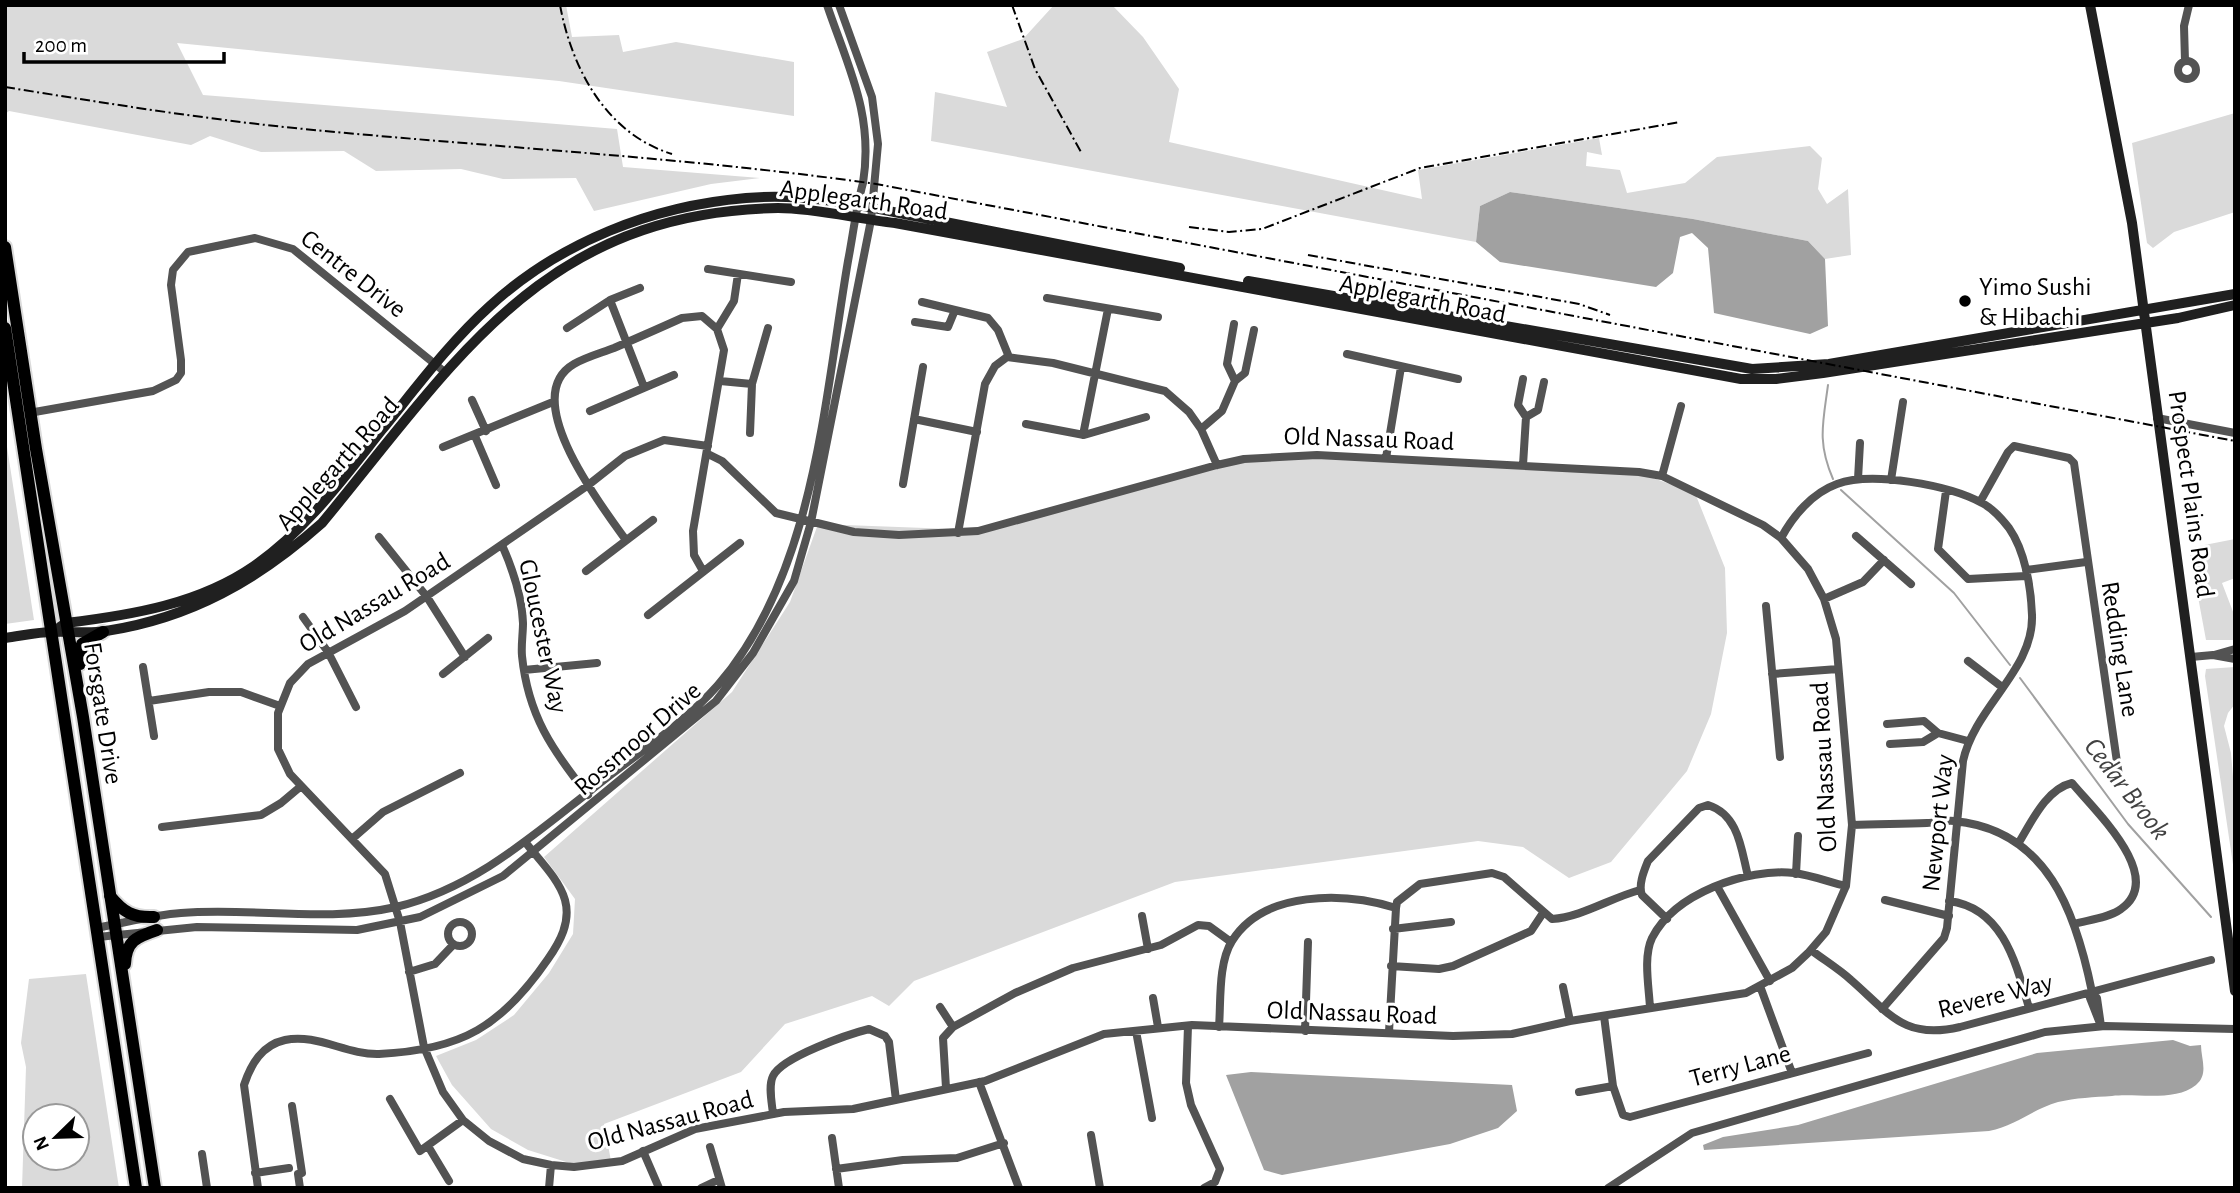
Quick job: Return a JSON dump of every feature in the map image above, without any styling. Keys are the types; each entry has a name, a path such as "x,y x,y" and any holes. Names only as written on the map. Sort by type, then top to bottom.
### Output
{"main road":[{"name":"Prospect Plains Road","path":"2090,5 2132,223 2235,991"},
{"name":"Applegarth Road","path":"5,638 51,632 155,609 207,592 253,567 322,505 435,363 491,305 562,254 603,232 687,207 747,198 819,196 1247,281 1752,369 1829,364 2235,305"},
{"name":"Applegarth Road","path":"67,628 103,632 140,625 199,606 239,586 286,554 321,523 484,328 527,291 583,256 626,234 720,211 782,208 872,220 1741,379 1776,379 2145,317 2235,293"},
{"name":"Forsgate Drive","path":"5,247 51,632 136,1188"},
{"name":"Forsgate Drive","path":"5,328 25,414 83,717 155,1188"},
{"path":"83,717 84,689 80,651 86,640 103,632"},
{"path":"109,896 125,912 156,924"},
{"path":"124,989 127,945 156,924"}],"street":[{"name":"Rossmoor Drive","path":"114,929 156,924 180,912 343,916 396,907 455,886 526,843 674,725 718,685 758,627 807,521 866,162 865,116 827,5"},
{"name":"Rossmoor Drive","path":"97,932 156,924 344,930 400,922 462,900 534,854 716,701 754,653 794,581 872,220 878,144 872,96 839,5"},
{"path":"2177,5 2188,7 2184,26 2185,61"},
{"name":"Centre Drive","path":"25,414 153,391 176,380 181,373 181,360 171,285 173,270 188,252 255,238 293,250 446,373"},
{"path":"708,269 791,282"},
{"path":"717,329 734,301 738,274"},
{"path":"567,328 610,300 640,288"},
{"path":"1047,298 1158,317"},
{"path":"610,300 644,387"},
{"path":"922,302 988,318 998,330 1009,357"},
{"path":"1083,435 1108,309"},
{"path":"915,321 948,327 955,310"},
{"path":"626,540 587,486 557,421 555,388 572,365 682,318 702,316 717,329 723,342 720,381 693,531 694,555 703,571"},
{"path":"1234,324 1227,364 1235,381"},
{"path":"750,433 752,384 768,328"},
{"path":"1201,429 1222,411 1235,381 1245,373 1254,330"},
{"path":"1347,354 1458,379"},
{"path":"958,533 985,384 995,366 1009,357 1053,363 1094,376 1165,391 1189,412 1201,429 1217,465"},
{"path":"903,484 923,367"},
{"path":"1386,458 1401,368"},
{"path":"590,411 674,376"},
{"path":"1522,379 1518,405 1526,417 1523,465"},
{"path":"720,381 752,384"},
{"path":"1526,417 1538,410 1544,382"},
{"path":"472,400 486,431"},
{"path":"443,447 554,402"},
{"path":"1891,480 1903,402"},
{"path":"1662,476 1681,406"},
{"path":"1026,424 1083,435 1146,417"},
{"path":"2157,418 2235,433"},
{"path":"914,419 977,432"},
{"path":"475,436 496,485"},
{"name":"Old Nassau Road","path":"686,440 708,450 766,507 776,513 865,533 958,533 1022,520 1217,465 1276,456 1386,458 1622,470 1662,476 1763,525 1781,538 1808,569 1824,599 1836,639 1852,825 1846,886 1826,932 1811,950 1770,981 1746,993 1489,1036 1157,1027 1104,1034 1020,1069 979,1082 853,1109 773,1114 695,1129 622,1160 574,1167 551,1165 515,1155 489,1141 463,1120 434,1076 424,1047 400,922 384,874 290,774 278,749 277,721 280,706 298,674 308,664 427,597 587,486 625,456 653,442 686,440"},
{"path":"1858,479 1860,443"},
{"name":"Redding Lane","path":"1980,502 2014,446 2069,458 2076,472 2086,562 2120,783"},
{"name":"Newport Way","path":"1781,538 1790,522 1820,492 1858,479 1891,480 1946,491 1980,502 2009,529 2026,573 2032,632 2019,665 1981,715 1968,741 1956,821 1949,916 1944,938 1882,1009"},
{"path":"1946,491 1938,549 1968,579 2026,573 2086,562"},
{"path":"586,571 653,520"},
{"path":"1856,536 1911,584"},
{"path":"379,537 427,597 465,657"},
{"path":"648,615 740,542"},
{"name":"Gloucester Way","path":"502,545 513,569 518,592 523,622 524,670 540,726 553,751 594,803"},
{"path":"1824,599 1863,582 1884,560"},
{"path":"1766,606 1780,757"},
{"path":"303,617 328,652 356,707"},
{"path":"443,674 488,638"},
{"path":"2191,657 2214,655 2235,649"},
{"path":"2214,655 2235,659"},
{"path":"1968,661 2002,687"},
{"path":"524,670 597,663"},
{"path":"143,667 154,736"},
{"path":"1772,674 1838,669"},
{"path":"149,701 209,692 241,692 280,706"},
{"path":"1887,724 1924,721 1938,733 1968,741"},
{"path":"1890,744 1923,742 1938,733"},
{"path":"352,839 383,812 460,773"},
{"path":"2018,844 2043,804 2061,787 2072,783 2127,851 2136,874 2134,893 2129,902 2119,911 2074,924"},
{"path":"162,827 261,815 300,787"},
{"path":"1667,919 1648,903 1640,890 1648,861 1692,813 1708,805 1727,815 1736,828 1748,876"},
{"path":"1852,825 1956,821 2004,836 2018,844 2055,882 2074,924 2092,992 2090,998 2101,1026"},
{"path":"1796,874 1798,836"},
{"path":"258,1188 244,1085 255,1060 270,1046 301,1038 358,1053 401,1052 468,1035 492,1023 512,1007 558,944 564,930 565,901 558,885 526,843"},
{"path":"1389,1032 1397,902 1420,884 1492,873 1504,877 1552,919 1568,918 1618,896 1640,890"},
{"path":"1650,1008 1648,955 1651,940 1667,919 1687,901 1748,876 1796,874 1846,886"},
{"path":"1718,888 1770,981"},
{"path":"1219,1027 1225,958 1231,942 1262,911 1296,902 1362,898 1396,908"},
{"path":"1885,900 1949,916"},
{"path":"1949,901 1972,906 1995,926 2014,955 2029,1008"},
{"path":"226,926 228,913"},
{"path":"1391,966 1439,969 1453,966 1531,931 1543,913"},
{"path":"343,916 344,930"},
{"path":"1142,916 1148,949"},
{"path":"1394,929 1451,922"},
{"path":"946,1088 943,1038 953,1027 1015,993 1073,968 1148,949 1198,925 1209,926 1231,942"},
{"path":"1305,1031 1308,942"},
{"path":"409,972 435,964 453,945"},
{"name":"Revere Way","path":"1811,950 1850,979 1901,1024 1919,1031 1937,1032 2211,960"},
{"path":"1760,986 1791,1073"},
{"path":"1563,987 1570,1021"},
{"path":"1153,998 1157,1027"},
{"path":"940,1007 953,1027"},
{"path":"1579,1093 1612,1086 1604,1016"},
{"path":"1608,1188 1692,1133 2045,1032 2101,1026 2172,1025 2235,1029"},
{"path":"1188,1026 1188,1094 1220,1169 1215,1182 1204,1188"},
{"path":"773,1114 772,1079 780,1068 795,1058 869,1029 885,1036 889,1042 896,1100"},
{"path":"1136,1031 1152,1118"},
{"name":"Terry Lane","path":"1612,1086 1623,1115 1630,1117 1868,1053"},
{"path":"979,1082 1019,1188"},
{"path":"390,1099 449,1181"},
{"path":"292,1106 302,1173 298,1174 300,1188"},
{"path":"424,1149 463,1120"},
{"path":"1091,1135 1100,1188"},
{"path":"832,1138 839,1188"},
{"path":"836,1169 903,1160 957,1158 1004,1143"},
{"path":"701,1188 720,1184 710,1147"},
{"path":"643,1151 659,1188"},
{"path":"202,1154 207,1188"},
{"path":"549,1188 551,1165"},
{"path":"255,1172 289,1168"}],"shaded area":[{"path":"5,5 566,5 572,37 619,35 623,52 676,42 794,62 794,116 559,81 177,43 203,95 617,129 623,167 760,178 711,184 594,211 576,178 503,179 461,169 376,171 344,151 261,152 210,136 191,145 9,111 5,114"},
{"path":"1054,5 1112,5 1143,37 1179,89 1169,142 1422,199 1418,170 1599,138 1602,155 1587,152 1586,166 1620,170 1627,193 1685,183 1717,157 1810,146 1822,158 1818,189 1827,204 1848,189 1851,255 1825,259 1808,241 1693,219 1510,192 1480,206 1476,242 931,141 935,92 1007,107 987,52 1023,39"},
{"path":"2235,113 2235,212 2174,232 2153,248 2147,243 2132,143"},
{"path":"1510,192 1693,219 1808,241 1825,259 1828,326 1810,334 1714,313 1708,248 1692,233 1680,237 1673,273 1656,287 1500,262 1476,242 1480,206"},
{"path":"5,434 34,620 5,624"},
{"path":"1260,456 1625,468 1695,493 1725,568 1727,633 1711,714 1687,771 1611,862 1569,878 1523,847 1478,841 1175,882 914,981 889,1006 872,996 785,1024 741,1072 604,1124 611,1161 579,1166 528,1150 491,1129 452,1085 436,1056 476,1040 514,1015 549,973 573,934 575,899 544,857 732,692 790,602 818,524 979,530"},
{"path":"2235,539 2235,578 2222,583 2235,617 2235,640 2206,640 2189,548"},
{"path":"2235,667 2235,704 2228,713 2224,726 2231,753 2235,801 2235,878 2205,676 2206,669"},
{"path":"86,974 119,1188 22,1188 23,1172 91,1172 91,1102 25,1102 26,1067 21,1043 29,979"},
{"path":"2173,1040 2190,1046 2201,1045 2203,1066 2200,1081 2188,1090 2178,1093 2065,1101 2049,1105 1989,1131 1704,1150 1703,1145 1723,1137 1798,1125 2037,1053"},
{"path":"1251,1072 1512,1085 1517,1111 1498,1128 1450,1144 1282,1175 1264,1170 1226,1075"}],"waterway":[{"name":"Cedar Brook","path":"1828,385 1823,443 1833,479"},
{"name":"Cedar Brook","path":"1841,490 1954,593 2010,665"},
{"name":"Cedar Brook","path":"2020,678 2128,824 2211,917"}],"railway":[{"path":"560,5 573,53 596,96 611,115 629,131 649,145 672,154"},
{"path":"1012,5 1035,69 1081,152"},
{"path":"5,87 284,127 728,166 876,184 2235,441"},
{"path":"1189,227 1229,232 1262,229 1420,168 1680,122"},
{"path":"1308,255 1579,304 1610,315"}],"place":[{"name":"Yimo Sushi & Hibachi","path":"1965,301"}]}
